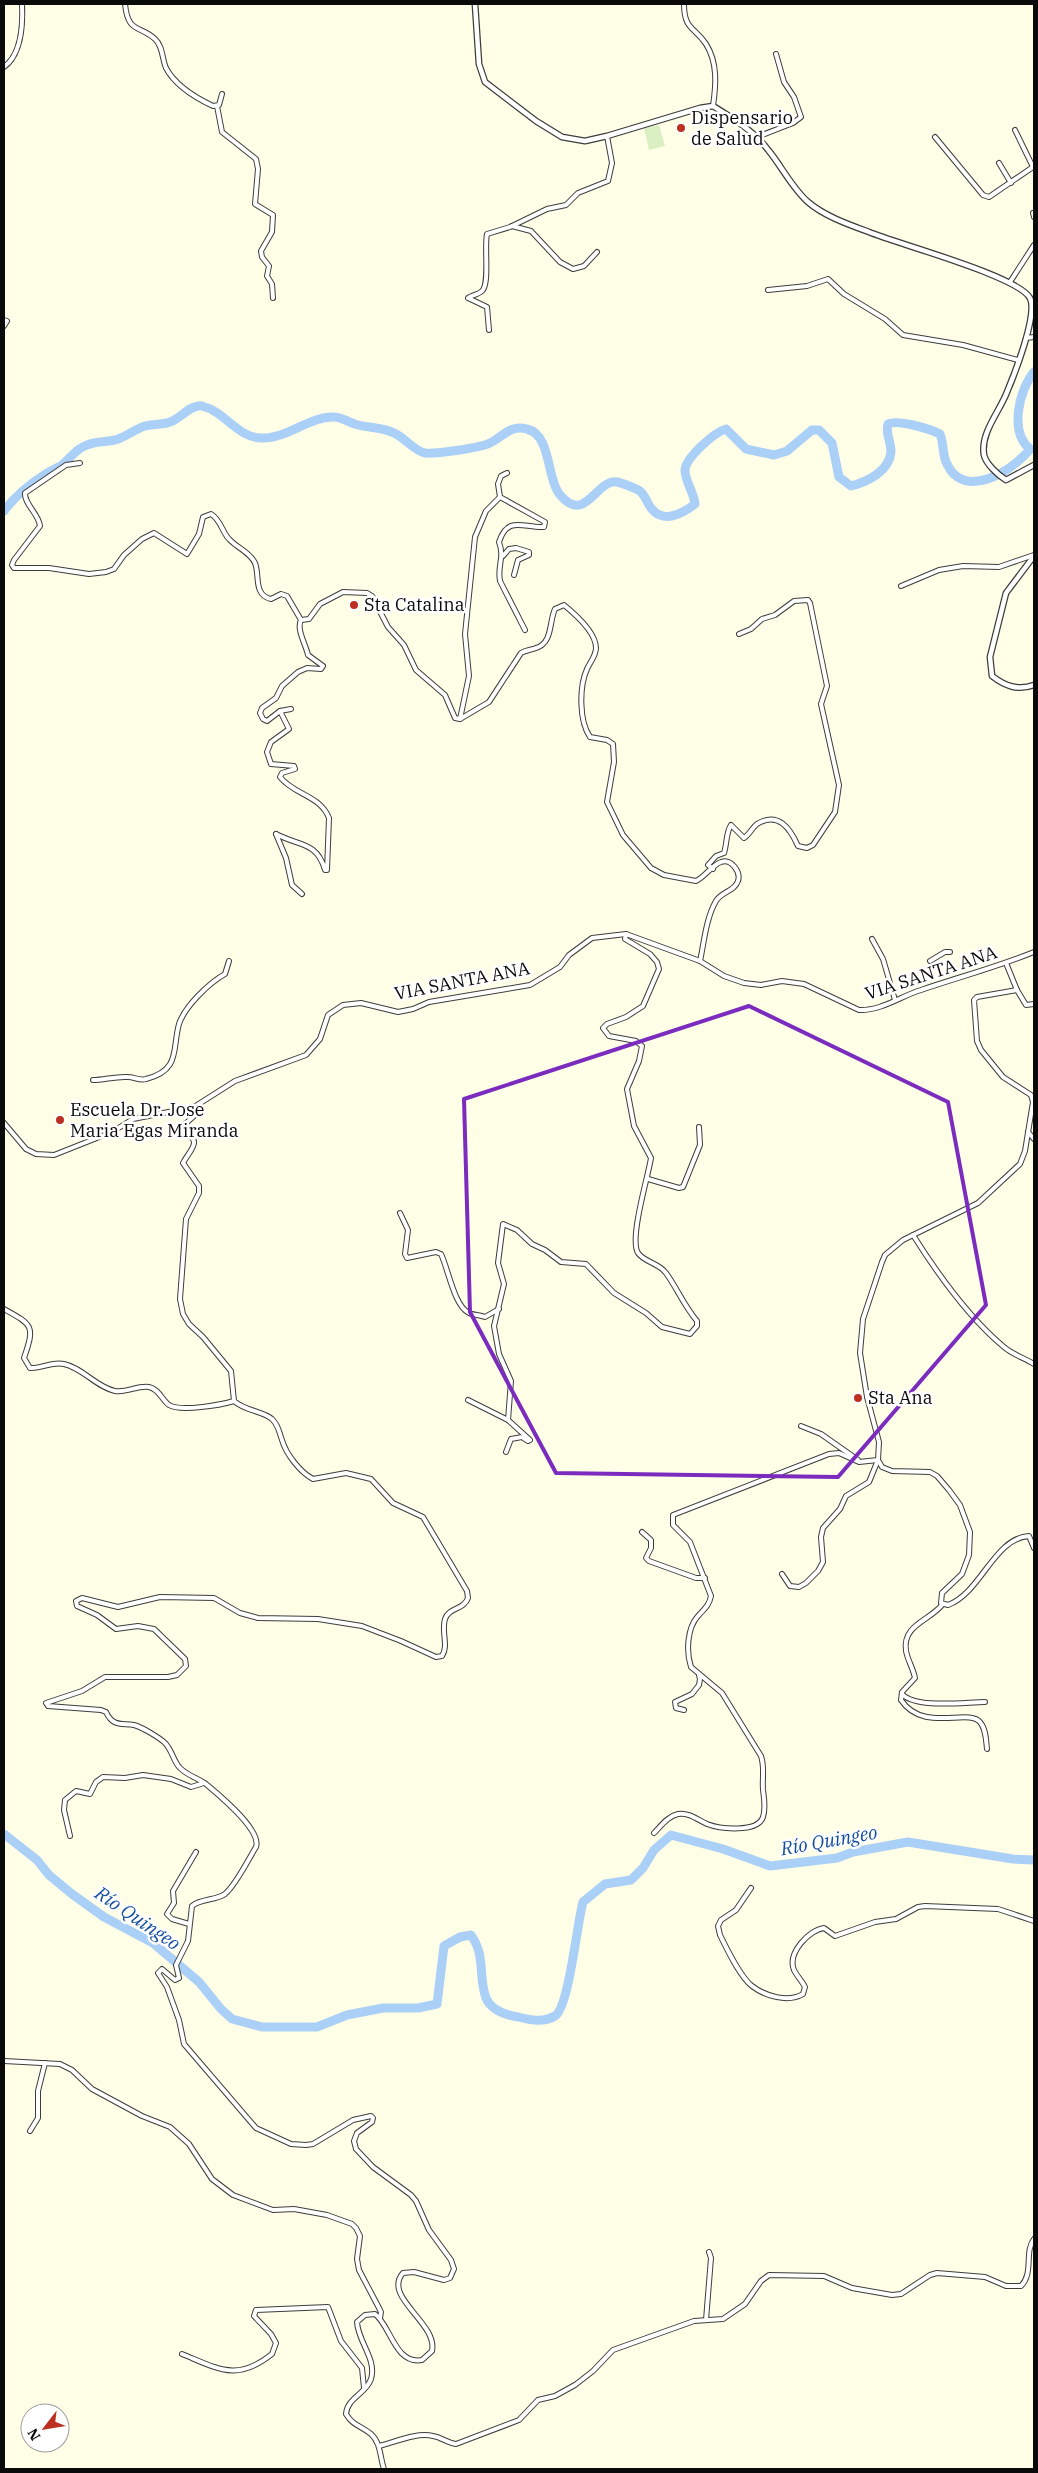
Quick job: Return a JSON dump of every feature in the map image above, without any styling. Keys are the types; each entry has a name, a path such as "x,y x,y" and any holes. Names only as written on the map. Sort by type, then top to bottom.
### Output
{"street":[{"path":"4,67 11,62 20,36 23,24 22,4"},
{"path":"125,4 128,18 133,25 158,42 166,68 174,80 208,104 217,106"},
{"path":"475,4 481,76 488,86 536,121 562,137 585,141 713,106 757,136 801,194 818,209 868,232 1010,282 1022,290 1032,304 1032,322 1000,406 986,433 984,455 1000,477 1006,480 1034,465"},
{"path":"684,4 686,20 692,30 706,44 717,74 713,106"},
{"path":"757,136 793,123 801,117 794,97 784,82 776,54"},
{"path":"217,106 221,103 222,94"},
{"path":"217,106 222,132 256,160 258,169 255,204 273,215 272,232 261,250 262,257 269,266 267,276 272,284 273,298"},
{"path":"935,137 983,195 989,197 1033,168 1016,130"},
{"path":"489,330 488,306 468,298 481,292 486,285 485,255 487,234 512,226 547,209 566,205 578,193 608,181 612,163 607,136"},
{"path":"999,163 1011,183"},
{"path":"512,226 531,231 560,262 573,269 584,266 597,252"},
{"path":"1010,282 1034,245"},
{"path":"768,290 807,286 828,279 844,294 885,318 903,335 963,345 1018,360"},
{"path":"4,320 7,321 4,326"},
{"path":"1026,338 1034,337"},
{"path":"80,463 66,465 25,493 25,498 39,520 40,526 14,560 12,565 14,568 48,568 89,574 106,572 114,569 124,555 142,539 154,534 187,554 199,534 201,520 209,514 220,522 227,537 254,560 258,588 264,596 271,599 284,594 301,620"},
{"path":"500,496 498,484 501,476 507,473"},
{"path":"460,719 469,676 465,634 475,537 486,511 500,496"},
{"path":"500,496 545,522 544,527 534,528 512,524 506,528 499,542 503,556"},
{"path":"514,575 518,560 529,555 529,552 516,548 509,549 503,556 498,572 500,581 525,630"},
{"path":"901,586 939,570 963,566 999,567 1034,555"},
{"path":"1034,555 1006,593 990,657 992,676 1003,685 1024,689 1034,685"},
{"path":"291,709 280,711 267,721 260,713 262,708 276,698 282,686 302,669 323,668 322,664 308,655 298,624 301,620 309,618 320,604 343,592 367,592 372,596 388,627 404,645 416,670 442,690 455,718 460,719 489,702 521,653 538,648 544,644 549,634 554,608 564,605 595,638 596,649 586,670 581,709 582,722 590,737 607,740 613,744 614,762 607,802 623,835 651,868 664,875 696,881 720,862 730,862 737,872 738,883 720,895 714,904 700,962"},
{"path":"713,869 708,865 716,856 724,853 728,842 728,830 731,825 744,838 756,825 770,818 778,820 789,830 798,846 807,848 813,846 835,812 839,785 821,704 827,686 810,603 808,600 794,601 775,615 762,619 751,629 739,634"},
{"path":"280,711 290,729 271,742 267,752 271,764 294,766 294,769 282,773 280,777 284,782 319,802 329,818 327,870 322,860 308,846 276,834 286,858 292,885 302,894"},
{"path":"508,1420 511,1382 499,1354 494,1326 504,1284 498,1263 502,1242 502,1226 506,1224 518,1230 532,1244 545,1250 561,1262 586,1264 614,1293 646,1313 662,1327 690,1334 694,1332 697,1321 666,1273 655,1263 639,1254 636,1248 636,1230 651,1158 650,1151 640,1139 634,1126 627,1089 639,1061 642,1046 636,1041 609,1036 603,1028 607,1024 626,1018 643,1006 659,965 650,954 625,939 626,934"},
{"name":"VIA SANTA ANA","path":"4,1123 26,1149 36,1154 54,1156 112,1132 133,1119 194,1107 235,1081 306,1055 320,1039 328,1015 343,1006 361,1004 398,1012 413,1009 428,1002 530,985 560,967 569,955 592,938 626,934 700,962 724,976 751,985 782,981 804,984 859,1010 872,1009 919,990 1006,963 1034,952"},
{"path":"872,939 882,959 895,1000"},
{"path":"930,961 945,952 950,952"},
{"path":"93,1080 128,1077 145,1080 157,1075 169,1065 176,1054 180,1023 210,983 225,974 229,961"},
{"path":"1006,963 1017,990 1026,1005 1034,1004"},
{"path":"782,1574 790,1586 799,1587 818,1571 823,1562 821,1537 823,1528 840,1509 846,1496 869,1482 878,1460 879,1442 867,1397 860,1354 864,1319 885,1255 913,1235 968,1209 1009,1176 1023,1158 1033,1102 1031,1095 1003,1077 977,1042 974,1000 977,997 1017,990"},
{"path":"194,1107 194,1116 184,1125 182,1133 192,1138 195,1143 183,1163 197,1180 199,1193 186,1219 180,1300 183,1314 189,1324 203,1337 232,1372 234,1401"},
{"path":"648,1179 679,1188 683,1187 700,1145 699,1127"},
{"path":"1028,1132 1034,1139"},
{"path":"400,1213 408,1230 405,1254 407,1258 436,1252 441,1254 451,1285 462,1307 468,1313 485,1317 499,1309"},
{"path":"913,1235 936,1272 972,1313 1004,1347 1034,1364"},
{"path":"4,1309 25,1320 30,1326 32,1335 24,1358 27,1366 30,1368 53,1363 65,1364 112,1390 123,1391 149,1387 156,1390 171,1406 204,1406 234,1401 253,1412 271,1418 279,1429 287,1450 305,1474 313,1479 346,1473 371,1479 393,1503 423,1517 467,1591 468,1598 462,1607 449,1612 444,1621 445,1650 442,1656 436,1658 401,1641 362,1626 318,1619 258,1618 240,1614 214,1598 160,1597 118,1607 79,1599 76,1601 77,1606 97,1615 116,1629 138,1626 154,1629 185,1659 186,1666 177,1674 168,1677 105,1677 82,1691 47,1700 47,1704 101,1710 106,1712 116,1724 136,1726 164,1742 180,1768 193,1778 204,1783 239,1814 255,1835 258,1843 226,1893 211,1900 197,1902 192,1906 188,1941 184,1954 176,1965 180,1977 176,1980 164,1969 158,1973 167,1987 179,2020 184,2044 256,2128 291,2144 313,2144 353,2120 368,2116 373,2118 372,2122 357,2133 354,2141 356,2149 373,2167 411,2195 429,2230 451,2260 454,2270 450,2278 444,2280 409,2271 399,2277 399,2292 431,2338 432,2351 422,2360 409,2358 399,2350 380,2318 370,2313 360,2317 357,2322 357,2331 372,2369 371,2379 349,2404 346,2414 354,2425 372,2435 378,2446 384,2469"},
{"path":"468,1400 508,1420 530,1440 522,1438 511,1439 506,1452"},
{"path":"801,1426 822,1434 859,1462"},
{"path":"654,1833 668,1820 678,1814 688,1815 709,1825 740,1828 750,1828 760,1822 764,1816 764,1766 761,1756 722,1693 698,1673 689,1661 689,1632 691,1625 710,1602 711,1596 690,1542 673,1525 673,1515 830,1454 839,1453 859,1462 878,1460"},
{"path":"878,1460 882,1467 887,1470 921,1471 937,1476 960,1505 970,1532 970,1550 962,1574 940,1597 942,1604"},
{"path":"642,1532 651,1540 651,1548 646,1558 649,1561 696,1578 705,1578"},
{"path":"987,1749 984,1729 979,1721 972,1718 937,1720 912,1712 901,1700 902,1694 915,1678 907,1653 908,1636 913,1628 942,1604 954,1603 966,1595 996,1557 1014,1540 1029,1536 1034,1548"},
{"path":"684,1710 676,1708 675,1702 696,1690 700,1679 698,1673"},
{"path":"902,1694 906,1699 936,1704 985,1702"},
{"path":"70,1836 64,1810 65,1800 76,1791 90,1794 96,1782 103,1777 125,1778 143,1775 171,1779 190,1787 204,1783"},
{"path":"189,1924 172,1919 168,1914 174,1903 173,1891 196,1852"},
{"path":"751,1888 736,1910 721,1920 718,1926 720,1935 751,1985 785,1999 803,1994 804,1987 794,1970 793,1959 797,1948 819,1929 824,1928 835,1936 875,1922 896,1919 918,1907 925,1906 998,1909 1034,1921"},
{"path":"4,2061 60,2064 68,2068 92,2089 142,2116 170,2126 189,2144 212,2179 233,2196 273,2210 294,2209 327,2216 356,2228 360,2236 357,2264 381,2312 380,2318"},
{"path":"30,2131 38,2118 38,2091 45,2063"},
{"path":"378,2446 421,2435 436,2436 448,2443 456,2444 482,2436 519,2420 538,2400 555,2396 575,2385 593,2371 612,2350 694,2321 723,2319 745,2304 761,2281 769,2275 824,2276 852,2288 892,2295 902,2294 930,2275 937,2273 985,2277 1006,2286 1021,2286 1027,2275 1031,2244 1034,2239"},
{"path":"706,2320 711,2258 708,2252"},
{"path":"182,2354 211,2367 237,2372 248,2370 272,2354 276,2343 271,2334 254,2316 256,2310 328,2307 341,2341 362,2368 364,2388"}],"highlighted area":[{"path":"749,1006 948,1102 986,1305 838,1477 556,1473 470,1312 464,1099"}],"green space":[{"path":"659,125 665,146 649,150 644,128"}],"waterway":[{"path":"4,511 29,485 62,465 76,451 83,447 94,443 119,439 145,426 170,422 198,406 210,409 239,430 254,437 263,438 281,435 316,420 337,417 358,425 390,431 417,450 425,453 448,452 477,447 490,443 516,428 527,429 535,433 541,440 556,489 570,503 577,505 584,503 603,487 617,482 640,491 651,508 661,516 679,514 695,504 685,474 687,465 702,446 726,429 746,449 774,455 787,451 812,430 819,430 832,443 839,477 851,486 864,482 877,474 887,464 891,451 887,431 888,424 914,425 940,434 945,460 955,475 965,480 976,481 988,479 1001,473 1012,466 1030,449 1024,442 1018,422 1024,389 1034,372"},
{"name":"Río Quingeo","path":"4,1834 37,1860 49,1875 72,1894 104,1917 153,1943 199,1982 221,2009 232,2019 262,2027 317,2027 347,2015 383,2008 418,2008 437,2004 444,1946 460,1937 471,1935 479,1951 482,1982 486,1998 491,2006 504,2013 527,2019 541,2020 555,2016 560,2009 568,1982 583,1902 605,1884 631,1880 643,1868 654,1850 671,1835 723,1849 770,1866 837,1858 853,1852 908,1842 1013,1859 1034,1860"}],"place":[{"name":"Dispensario de Salud","path":"681,128"},
{"name":"Sta Catalina","path":"354,605"},
{"name":"Escuela Dr. Jose Maria Egas Miranda","path":"60,1120"},
{"name":"Sta Ana","path":"858,1398"}]}
